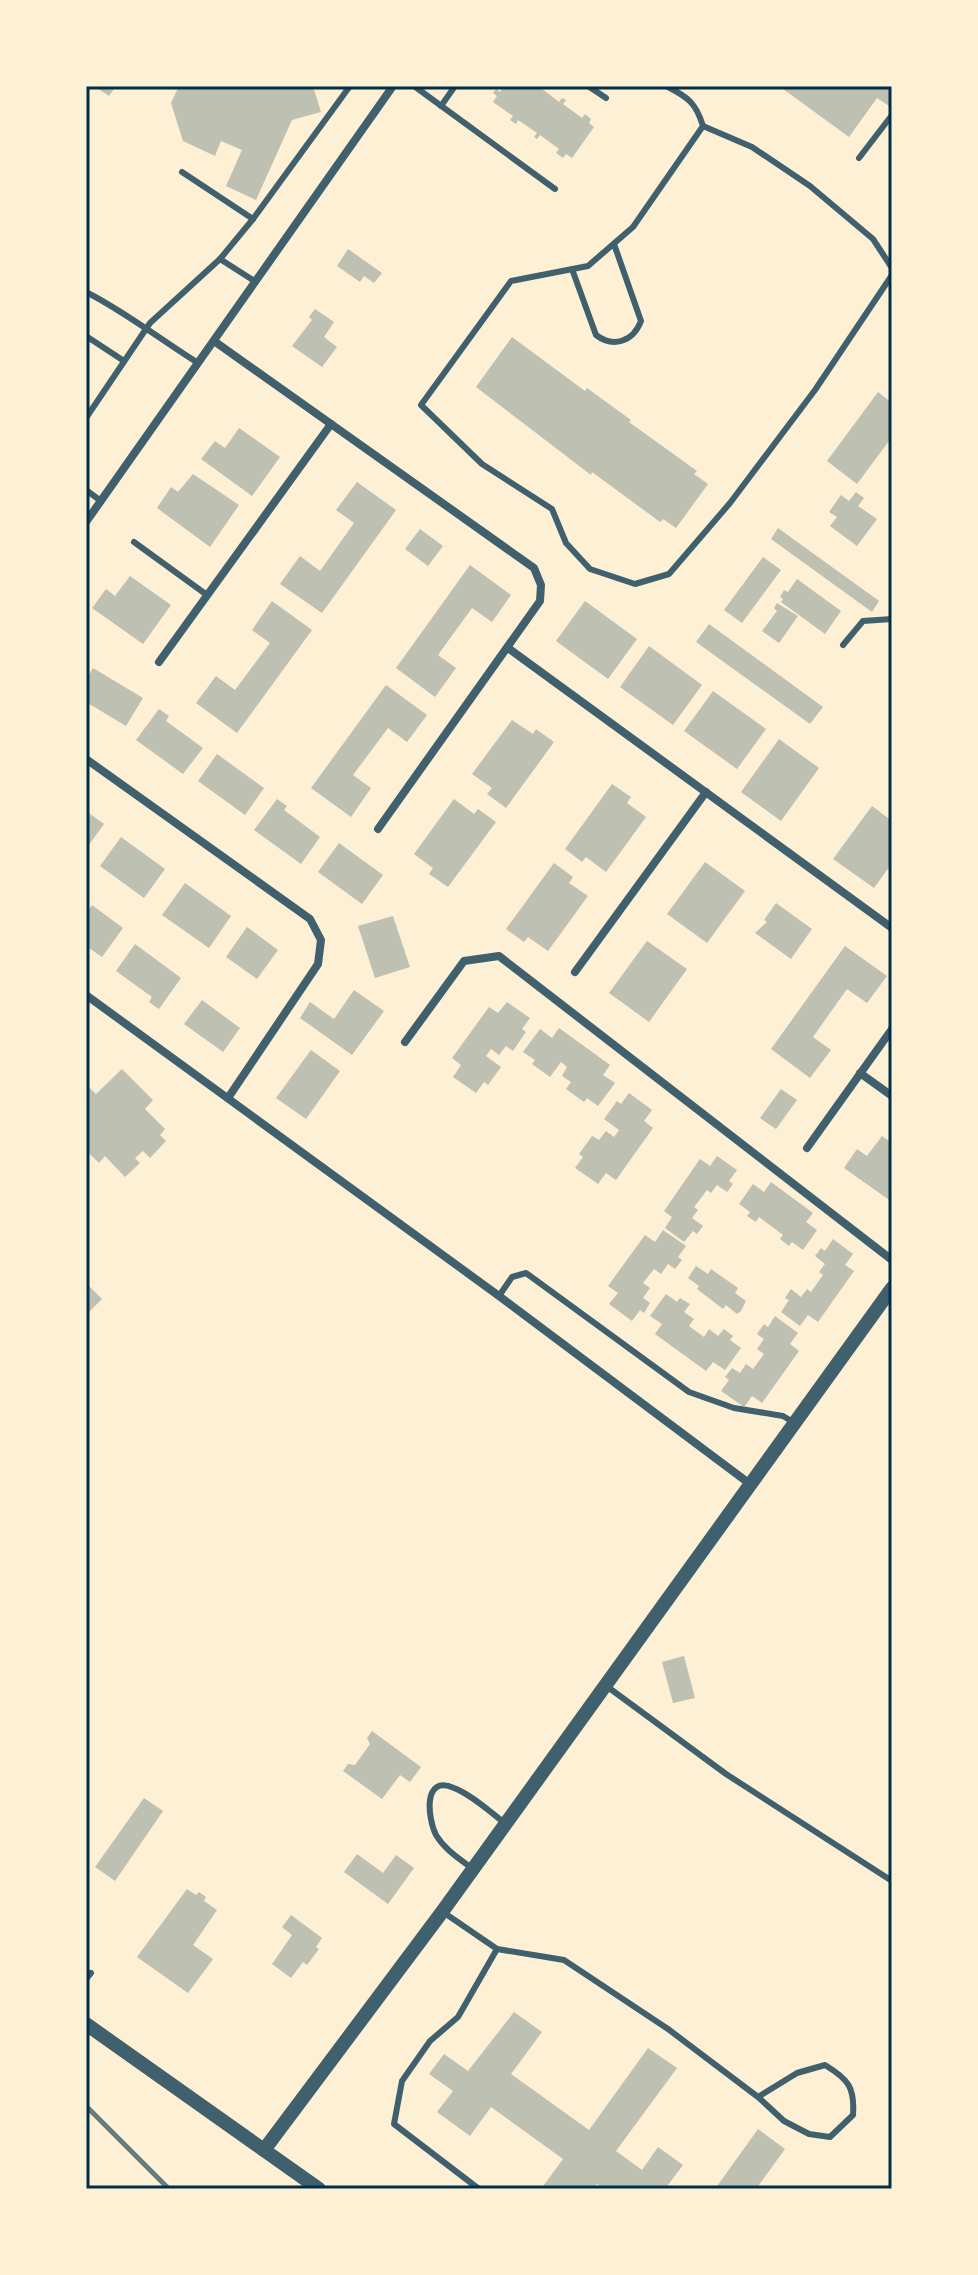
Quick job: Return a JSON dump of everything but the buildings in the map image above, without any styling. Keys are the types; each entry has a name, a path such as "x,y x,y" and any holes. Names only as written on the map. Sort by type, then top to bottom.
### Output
{"street":[{"path":"86,522 393,86"},
{"path":"214,341 534,568 541,585 540,601 378,829"},
{"path":"159,662 331,424"},
{"path":"508,648 892,928"},
{"path":"86,759 310,919 321,940 318,964 228,1098"},
{"path":"575,972 706,792"},
{"path":"405,1042 464,961 499,956 892,1260"},
{"path":"86,995 499,1296 750,1484"},
{"path":"807,1148 892,1029"},
{"path":"860,1073 892,1096"},
{"path":"264,2150 442,1912 892,1288"},
{"path":"86,2024 319,2189"}],"lane":[{"path":"86,418 145,330 220,259 350,86"},
{"path":"414,86 555,189"},
{"path":"441,106 455,86"},
{"path":"588,86 606,98"},
{"path":"666,86 682,90 697,107 703,126 752,147 810,186 873,239 892,268"},
{"path":"859,158 892,115"},
{"path":"703,126 633,227 588,266 511,281 421,405 482,464 552,509 566,543 590,569 635,584 669,574 730,503 815,390 892,275"},
{"path":"182,172 253,219"},
{"path":"572,269 596,335 603,341 615,343 627,339 641,321 614,244"},
{"path":"220,259 256,282"},
{"path":"86,292 108,303 198,363"},
{"path":"86,336 124,361"},
{"path":"86,490 101,501"},
{"path":"134,542 207,595"},
{"path":"843,645 863,621 892,619"},
{"path":"499,1296 512,1277 526,1273 689,1392 734,1408 783,1416 795,1424"},
{"path":"605,1685 726,1774 892,1881"},
{"path":"473,1869 445,1847 436,1834 428,1805 430,1794 442,1785 454,1788 506,1824"},
{"path":"442,1912 497,1949 564,1960 668,2029 758,2097 784,2121 809,2134 830,2137 853,2115 854,2097 845,2077 825,2065 797,2073 758,2097"},
{"path":"479,2189 394,2124 402,2081 430,2041 458,2017 497,1949"}],"railway":[{"path":"86,2106 169,2189"}]}
